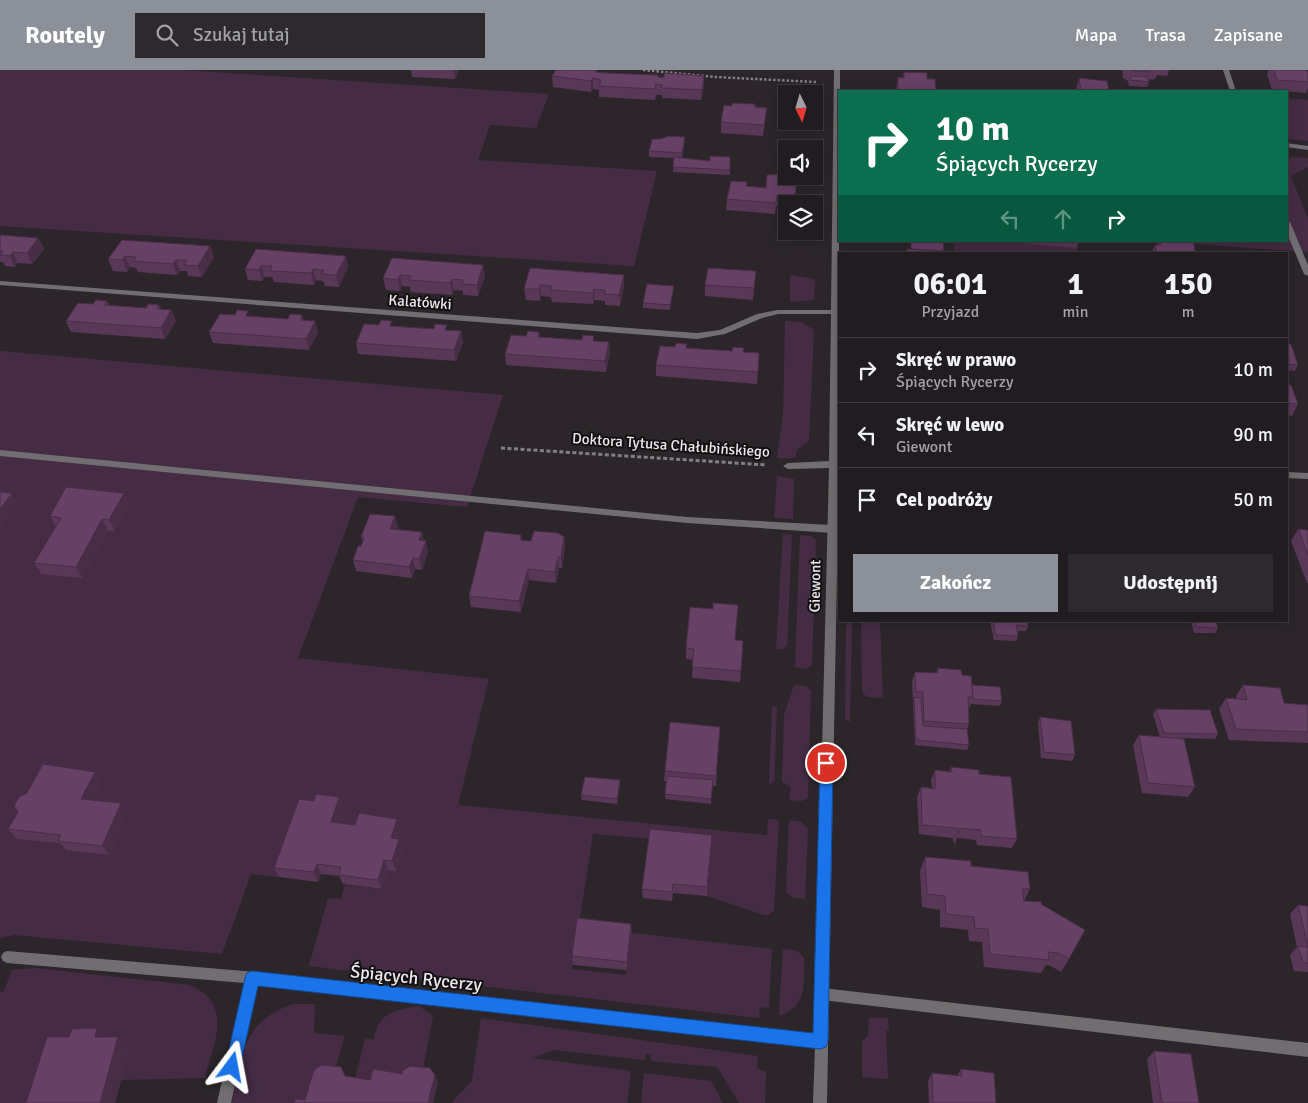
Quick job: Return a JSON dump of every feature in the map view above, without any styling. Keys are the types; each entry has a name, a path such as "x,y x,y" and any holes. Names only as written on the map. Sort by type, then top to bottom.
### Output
{"street":[{"name":"Giewont","path":"820,1103 832,529 836,464 837,70"},
{"path":"1226,70 1233,90"},
{"path":"1288,144 1308,148"},
{"path":"1288,227 1308,274"},
{"name":"Kalatówki","path":"0,283 697,336 722,332 760,316 778,312 835,312"},
{"path":"0,453 687,520 832,529"},
{"name":"Doktora Tytusa Chałubińskiego","path":"788,466 836,464"},
{"path":"1288,475 1308,476"},
{"name":"Śpiących Rycerzy","path":"7,957 252,978 820,1041"},
{"path":"224,1103 252,978"},
{"path":"822,994 1308,1050"}],"path":[{"path":"642,70 836,85"},
{"name":"Doktora Tytusa Chałubińskiego","path":"500,448 788,466"}],"shaded area":[{"path":"0,70 183,70 549,94 536,128 490,125 478,160 657,171 634,266 0,226"},
{"path":"1288,98 1308,100 1308,141 1288,139"},
{"path":"1288,157 1308,158 1308,167 1291,176 1308,219 1308,252 1169,242 1288,242"},
{"path":"954,242 1008,242 1077,248 1078,252 955,252"},
{"path":"790,275 815,279 814,300 790,302"},
{"path":"785,321 802,322 814,330 809,441 797,450 795,458 777,458 783,415"},
{"path":"0,351 503,395 467,507 358,497 298,658 489,679 458,805 767,835 768,819 779,820 774,910 769,915 707,896 711,844 593,834 572,969 626,975 632,933 772,949 769,1007 760,1008 759,1018 309,966 328,898 341,899 345,885 382,889 388,869 396,870 403,849 394,847 400,828 358,834 304,809 279,877 251,874 222,954 15,935 0,938"},
{"path":"777,476 794,479 793,519 774,518"},
{"path":"783,534 792,535 787,646 782,649 776,649"},
{"path":"800,535 811,536 816,540 812,665 807,669 795,667"},
{"path":"846,622 852,622 850,722 845,719"},
{"path":"861,622 880,622 883,698 867,697 862,692"},
{"path":"794,685 806,686 811,691 808,797 802,801 789,800 791,787 782,782 784,714"},
{"path":"772,706 777,707 774,782 769,785"},
{"path":"789,820 801,822 808,829 805,899 792,897 786,892"},
{"path":"783,949 798,951 804,958 804,985 800,1000 788,1012 779,1016"},
{"path":"36,968 189,985 203,993 212,1002 216,1013 217,1025 216,1038 205,1078 121,1080 43,1103 0,1103 0,992 4,991 12,970"},
{"path":"292,1004 315,1004 314,1033 345,1036 334,1073 312,1103 232,1103 242,1056 253,1031 275,1012"},
{"path":"419,1006 433,1016 422,1075 374,1087 354,1084 365,1038 374,1040 379,1023 389,1014"},
{"path":"481,1018 758,1056 757,1068 766,1072 765,1103 739,1103 717,1067 651,1061 651,1055 646,1054 644,1060 554,1050 532,1058 631,1071 627,1103 451,1103 472,1081"},
{"path":"869,1018 888,1018 889,1030 886,1031 888,1079 862,1077 862,1041 868,1036"},
{"path":"644,1073 711,1081 723,1103 641,1103"}],"building":[{"path":"556,70 597,70 596,72 603,73 658,75 658,77 664,78 664,73 704,76 702,90 662,88 662,85 656,84 655,89 599,86 601,80 593,78 591,81 552,76"},
{"path":"1131,70 1149,70 1149,72"},
{"path":"1274,70 1306,70 1308,72 1308,82 1277,80"},
{"path":"904,72 927,73 927,79 935,79 936,90 898,90 898,77 904,78"},
{"path":"1130,76 1148,77 1149,82 1131,80"},
{"path":"1079,78 1107,81 1109,90 1081,90"},
{"path":"732,103 755,104 755,107 767,108 764,125 721,122 724,105 732,106"},
{"path":"668,136 685,137 682,153 649,151 652,139 661,139"},
{"path":"710,156 730,157 730,170 673,167 674,157 710,161"},
{"path":"778,174 778,185 796,185 795,195 777,195 776,203 727,199 731,181 747,182 746,186 766,188 767,175"},
{"path":"0,235 38,238 27,253 13,252 10,256 0,255 3,251 0,251"},
{"path":"122,240 210,246 198,266 184,265 187,260 176,260 173,264 133,261 136,257 125,256 123,260 108,259"},
{"path":"911,242 943,242 944,251 911,249"},
{"path":"1160,242 1193,242 1196,252 1157,252 1155,245 1161,245"},
{"path":"256,249 346,256 336,275 322,274 324,270 313,269 311,273 270,271 272,266 261,266 259,270 245,269"},
{"path":"907,249 958,252 907,252"},
{"path":"392,258 483,265 477,285 462,284 463,280 452,279 450,283 409,280 411,276 400,275 398,280 383,278"},
{"path":"530,268 624,275 619,295 605,294 605,290 594,289 593,293 551,290 552,286 540,285 539,289 524,289"},
{"path":"708,268 756,271 754,288 705,285"},
{"path":"647,284 674,286 670,305 643,303"},
{"path":"96,300 107,301 104,305 146,308 148,304 159,305 157,309 171,310 161,328 66,321 78,303 93,304"},
{"path":"237,310 248,311 246,316 288,319 290,314 302,315 300,320 315,321 306,339 209,332 220,314 235,315"},
{"path":"381,320 392,321 390,326 434,329 435,324 447,325 445,330 461,331 454,350 356,343 364,324 379,325"},
{"path":"528,331 539,332 538,337 582,340 583,335 594,336 593,341 609,342 605,361 505,354 511,335 526,336"},
{"path":"676,343 687,344 686,348 732,351 733,347 744,348 743,352 759,353 758,372 656,365 660,346 675,347"},
{"path":"1288,343 1291,344 1298,365 1288,364"},
{"path":"1288,385 1291,385 1298,404 1288,403"},
{"path":"66,487 124,493 109,520 102,519 76,567 34,563 61,518 50,516"},
{"path":"0,492 12,493 0,510"},
{"path":"370,514 395,516 390,529 422,532 419,540 426,541 419,559 413,558 409,567 353,560 358,546 361,546 364,538 361,537"},
{"path":"1298,529 1308,530 1308,556"},
{"path":"485,531 521,535 520,540 531,541 534,531 558,533 564,537 561,557 558,557 555,572 528,569 519,601 469,596"},
{"path":"713,603 738,605 735,640 743,641 741,671 692,667 694,649 686,648 690,607 713,609"},
{"path":"993,622 1027,622 1028,626 1016,625 1018,636 996,635"},
{"path":"1195,622 1216,622 1218,628 1197,627"},
{"path":"938,668 961,670 962,675 971,676 973,697 968,697 969,724 924,721 923,692 916,692 915,672 938,673"},
{"path":"972,685 1000,687 1002,701 973,699"},
{"path":"1243,685 1280,688 1284,703 1308,705 1308,732 1236,729 1226,698 1247,700"},
{"path":"914,697 921,698 923,726 967,729 969,745 916,740"},
{"path":"1156,709 1210,710 1218,734 1164,733"},
{"path":"1040,717 1071,721 1075,755 1044,752"},
{"path":"670,722 720,727 716,776 665,771"},
{"path":"1139,735 1184,739 1195,787 1148,783"},
{"path":"43,764 95,772 81,799 121,803 102,846 58,841 61,835 8,829 18,812 14,806 19,797 27,793"},
{"path":"951,767 979,770 979,774 1011,777 1017,839 981,836 981,830 958,828 959,834 956,828 922,825 921,787 935,789 935,770 952,772"},
{"path":"667,776 713,780 711,799 665,794"},
{"path":"585,777 620,780 617,799 581,795"},
{"path":"316,794 339,797 331,822 355,825 359,813 397,819 391,838 399,839 392,861 384,860 378,880 339,875 341,867 317,864 314,872 274,868 299,799 314,801"},
{"path":"650,829 712,835 707,887 673,884 672,892 642,889"},
{"path":"925,857 971,861 971,866 1028,872 1030,889 1022,889 1024,901 1042,902 1041,904 1085,930 1069,959 1059,953 1048,952 1049,960 990,954 988,929 975,928 974,917 946,914 945,896 927,894"},
{"path":"1298,905 1308,906 1308,946"},
{"path":"577,918 631,924 627,962 572,956"},
{"path":"1298,946 1308,947 1308,963 1303,963"},
{"path":"97,1028 95,1037 118,1037 100,1103 26,1103 47,1037 69,1037 72,1029"},
{"path":"1154,1051 1191,1054 1199,1103 1162,1103"},
{"path":"321,1065 341,1067 345,1076 370,1080 373,1069 403,1074 402,1071 410,1066 430,1068 435,1075 428,1103 294,1103 295,1099 305,1100 314,1070"},
{"path":"961,1069 994,1073 996,1103 933,1103 932,1073 962,1076"}],"route":[{"path":"232,1067 252,978 820,1041 825,882 826,763"}]}
